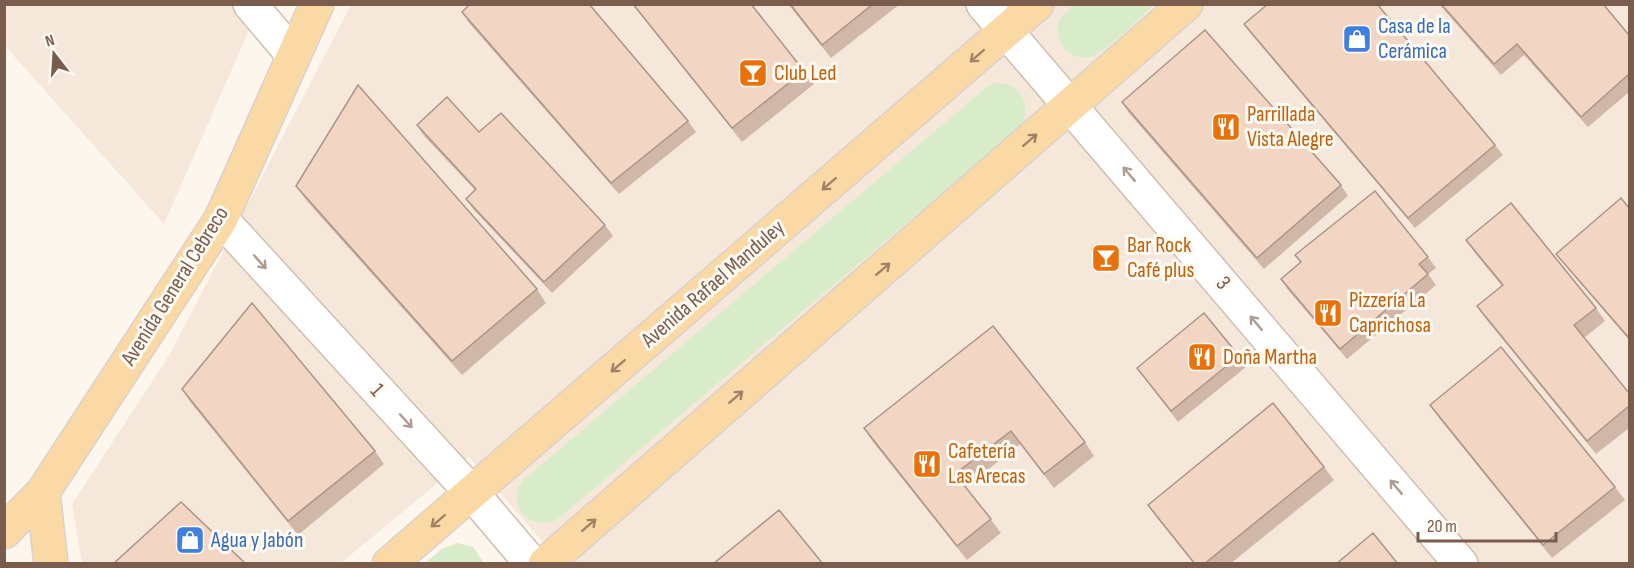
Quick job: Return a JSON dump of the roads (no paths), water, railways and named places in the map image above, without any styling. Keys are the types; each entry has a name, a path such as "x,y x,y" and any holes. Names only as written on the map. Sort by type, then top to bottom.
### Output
{"main road":[{"name":"Avenida General Cebreco","path":"4,532 44,492 221,219 317,4"},
{"name":"Avenida Rafael Manduley","path":"389,564 1037,4"},
{"path":"545,564 1186,4"},
{"path":"44,492 51,564"}],"street":[{"path":"250,4 293,55"},
{"path":"267,4 293,55"},
{"name":"3","path":"983,4 1461,564"},
{"name":"1","path":"221,219 471,492 532,564"}],"place":[{"name":"Casa de la Cerámica","path":"1357,39"},
{"name":"Club Led","path":"753,73"},
{"name":"Parrillada Vista Alegre","path":"1226,127"},
{"name":"Bar Rock Café plus","path":"1106,258"},
{"name":"Pizzería La Caprichosa","path":"1328,313"},
{"name":"Doña Martha","path":"1202,357"},
{"name":"Cafetería Las Arecas","path":"927,464"},
{"name":"Agua y Jabón","path":"190,540"}]}
